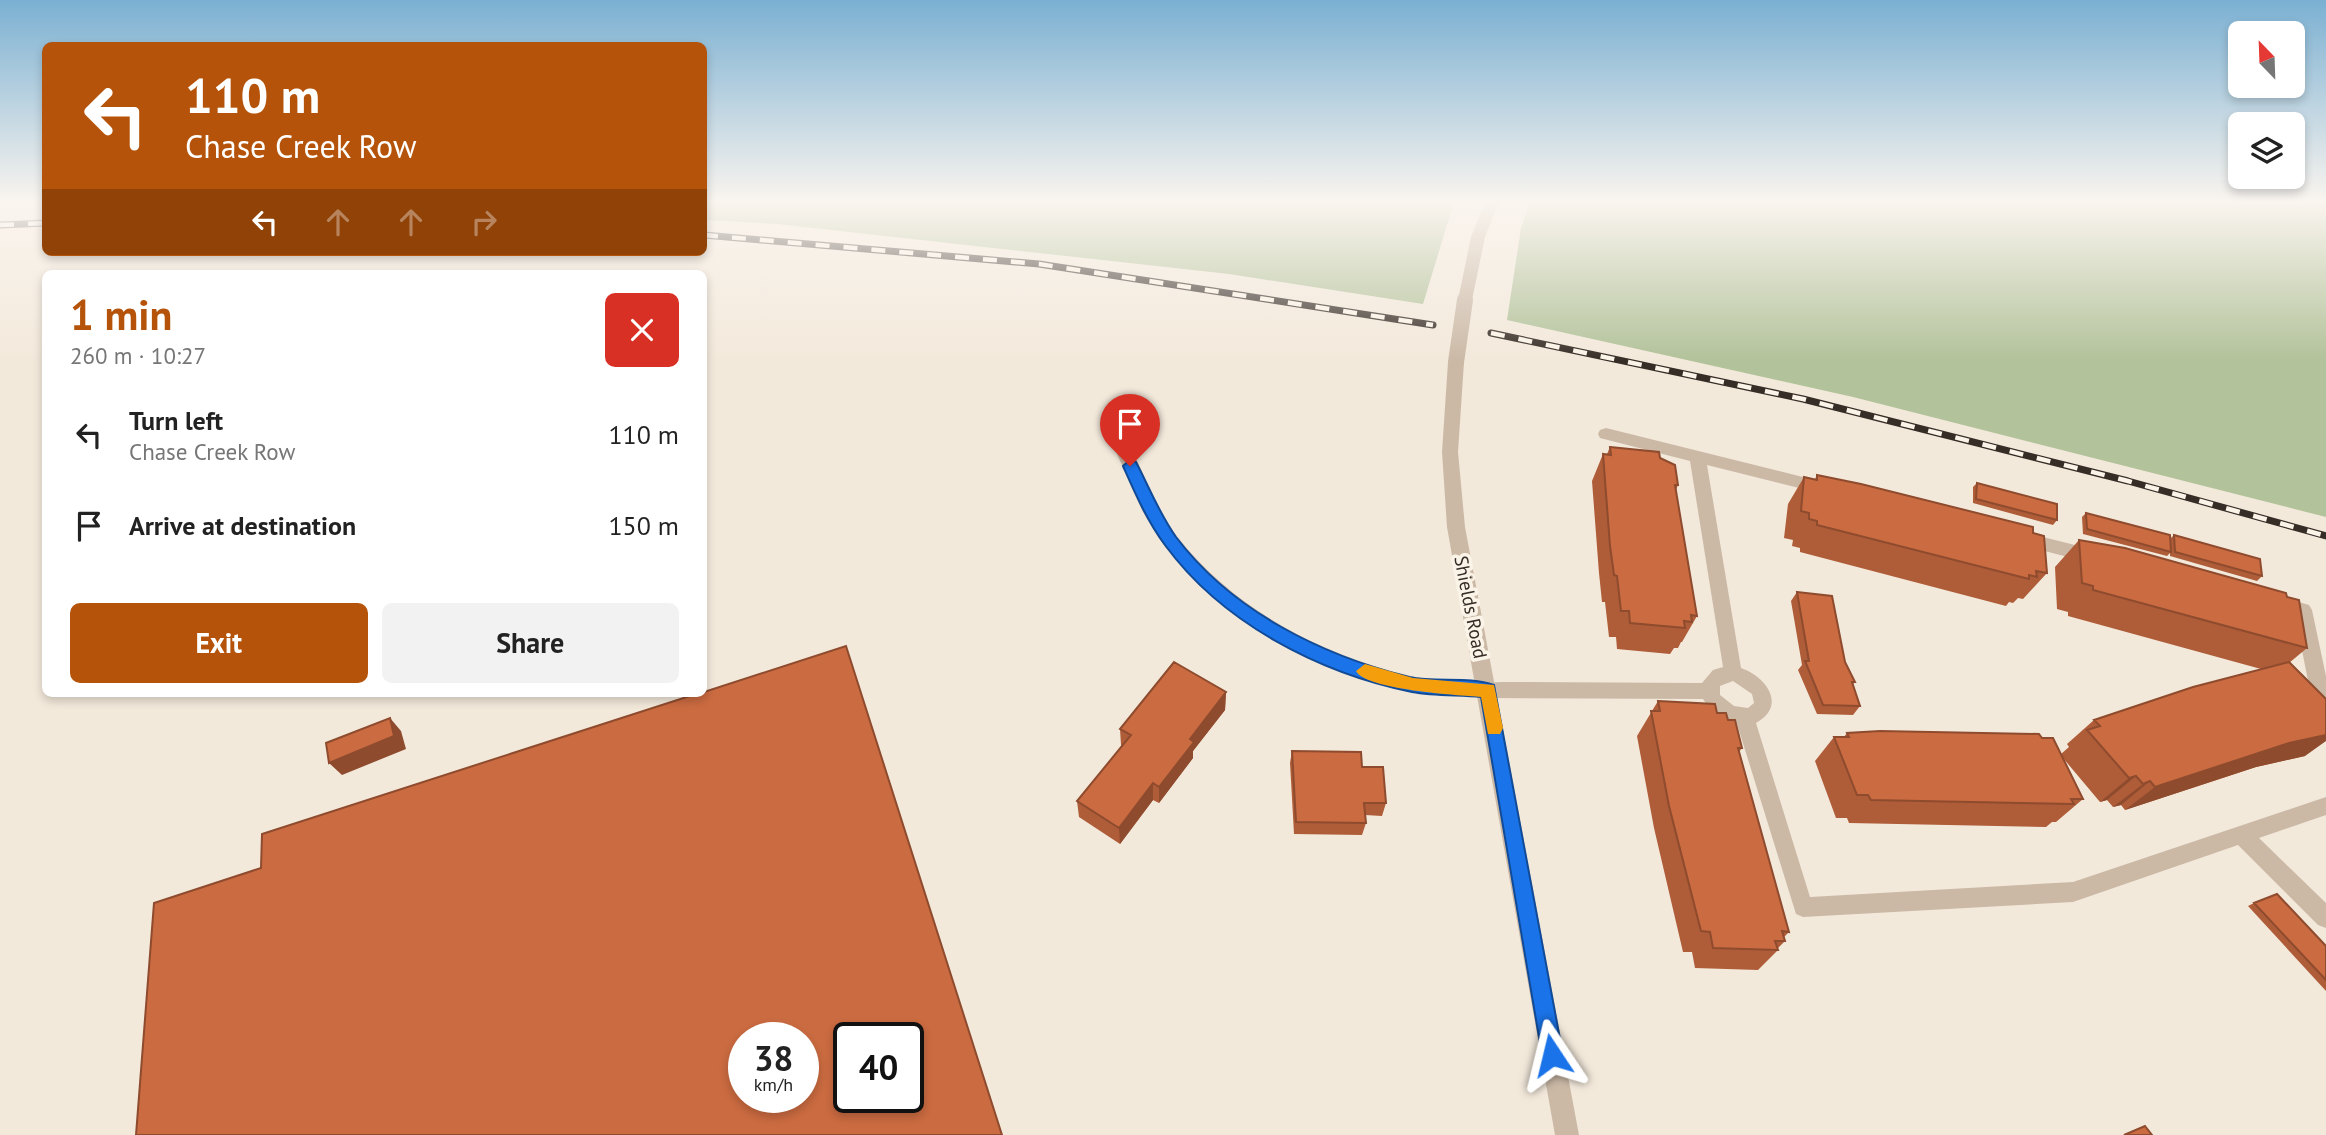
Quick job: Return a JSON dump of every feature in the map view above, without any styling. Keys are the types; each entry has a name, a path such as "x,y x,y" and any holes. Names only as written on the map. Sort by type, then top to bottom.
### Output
{"street":[{"name":"Shields Road","path":"1474,255 1456,362 1450,453 1456,527 1567,1135"},
{"path":"1606,433 1845,494"},
{"path":"1121,445 1149,507 1171,542 1200,575 1239,609 1318,655 1413,685 1488,691 1709,691"},
{"path":"1697,456 1732,673"},
{"path":"2007,535 2114,562"},
{"path":"2262,599 2303,610 2326,721"},
{"path":"1732,673 1757,685 1763,700 1759,712 1745,718 1727,714 1719,709 1709,691 1711,681 1717,676 1732,673"},
{"path":"1745,718 1803,907 2073,892 2326,806"},
{"path":"2243,836 2326,918"}],"green space":[{"path":"1057,255 1438,255 1423,304 1229,274"},
{"path":"1517,255 2326,255 2326,517 1853,397 1507,320"}],"building":[{"path":"1610,447 1659,452 1660,458 1675,465 1678,485 1675,485 1697,616 1691,615 1692,622 1684,621 1685,628 1630,623 1629,611 1621,611 1610,546 1603,454 1611,455"},
{"path":"1817,475 2033,527 2033,533 2044,536 2047,573 2036,571 2037,577 2029,575 2029,579 1817,525 1817,521 1809,519 1809,513 1801,511 1804,477 1817,480"},
{"path":"1977,483 2057,504 2057,520 1976,499"},
{"path":"2086,513 2170,535 2171,552 2087,529"},
{"path":"2174,535 2260,559 2262,576 2175,552"},
{"path":"2079,540 2125,548 2286,593 2287,597 2299,600 2307,648 2093,590 2093,586 2082,583"},
{"path":"1797,592 1832,596 1845,662 1855,682 1852,682 1860,706 1823,705 1805,661 1809,661"},
{"path":"846,646 1002,1135 136,1135 154,903 261,868 262,834 687,697 707,697 707,691"},
{"path":"1174,662 1226,692 1190,739 1194,742 1159,787 1153,783 1119,828 1077,801 1131,735 1120,729"},
{"path":"2289,662 2326,699 2326,735 2289,743 2155,787 2150,781 2143,784 2136,776 2129,778 2087,730 2100,726 2094,720 2193,687"},
{"path":"1658,701 1715,704 1717,713 1726,713 1728,720 1735,720 1742,748 1738,748 1789,932 1782,931 1785,941 1775,941 1778,950 1713,948 1710,932 1701,931 1669,806 1651,711 1660,711"},
{"path":"390,718 394,736 329,763 326,743"},
{"path":"1880,731 2039,734 2042,738 2053,738 2083,799 2071,799 2074,804 1871,800 1868,795 1857,795 1834,737 1849,737 1847,733"},
{"path":"1292,751 1361,752 1362,767 1383,767 1386,803 1364,803 1366,823 1296,822"},
{"path":"2277,894 2326,946 2326,980 2254,903"},
{"path":"2145,1126 2152,1135 2124,1135"}],"railway":[{"path":"935,255 1039,264 1433,325"},
{"path":"1491,333 1803,399 2128,481 2326,536"}],"slow traffic":[{"path":"1365,671 1413,685 1488,691 1494,728"}],"route":[{"path":"1130,466 1149,507 1171,542 1200,575 1239,609 1318,655 1360,670 1413,685 1488,691 1552,1055"}]}
